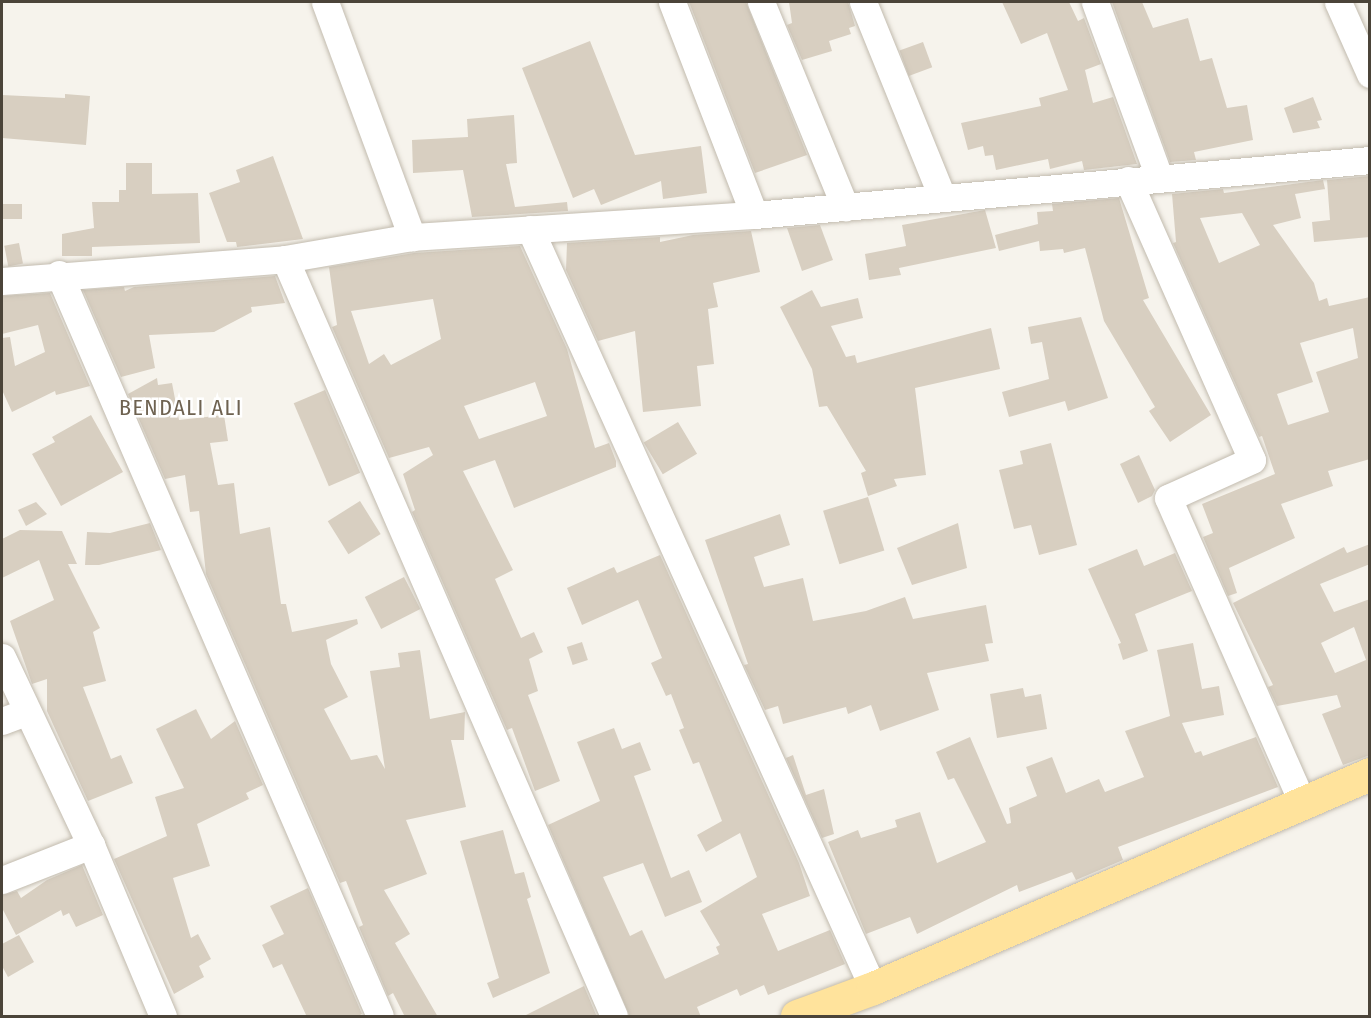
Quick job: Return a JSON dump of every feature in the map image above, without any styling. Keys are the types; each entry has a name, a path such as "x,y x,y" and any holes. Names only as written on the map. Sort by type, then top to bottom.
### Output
{"main road":[{"path":"797,1017 873,988 1370,774"}],"street":[{"path":"325,2 412,237"},
{"path":"672,2 754,215"},
{"path":"761,2 846,207"},
{"path":"863,2 942,198"},
{"path":"1095,2 1159,177"},
{"path":"1338,2 1370,74"},
{"path":"2,281 58,274 285,259 412,237 754,215 1159,177 1370,160"},
{"path":"1128,180 1252,460 1168,498 1302,802"},
{"path":"530,229 873,988"},
{"path":"285,259 614,1017"},
{"path":"58,274 380,1017"},
{"path":"2,657 13,716 91,845 163,1017"},
{"path":"2,880 91,845"}],"building":[{"path":"689,2 746,2 807,155 755,173"},
{"path":"789,2 848,2 855,26 849,28 851,34 829,41 832,51 802,60 787,25 792,23"},
{"path":"1002,2 1069,2 1078,21 1084,18 1101,64 1085,70 1093,103 1113,97 1137,164 1084,170 1082,161 1050,169 1048,159 996,170 993,155 985,156 983,146 968,150 961,123 1041,106 1039,98 1068,90 1047,33 1021,44"},
{"path":"1112,2 1142,2 1153,28 1188,18 1200,61 1212,58 1227,108 1247,105 1253,140 1194,152 1196,160 1170,162"},
{"path":"590,41 635,155 701,146 707,193 663,199 661,181 601,205 594,189 573,198 522,68"},
{"path":"923,42 932,67 909,76 900,51"},
{"path":"65,94 90,96 86,145 2,138 2,95 65,98"},
{"path":"1313,97 1322,120 1317,121 1320,128 1293,133 1284,108"},
{"path":"514,115 517,163 506,164 515,207 567,202 568,211 472,217 463,170 413,173 412,140 468,137 467,119"},
{"path":"273,156 303,239 237,247 236,242 227,242 209,193 240,182 236,170"},
{"path":"126,163 152,163 152,194 198,193 200,243 92,247 92,256 62,256 62,234 94,228 92,202 119,202 119,190 126,190"},
{"path":"1370,176 1370,237 1314,242 1312,222 1330,220 1327,180"},
{"path":"1323,180 1325,189 1295,194 1301,218 1273,225 1314,283 1319,301 1327,298 1329,306 1370,297 1370,459 1328,471 1333,486 1281,504 1295,538 1229,568 1237,593 1228,596 1203,537 1213,533 1202,504 1275,474 1262,436 1259,437 1173,243 1176,242 1172,194 1223,189 1224,193","holes":["1242,213 1260,245 1219,263 1200,218","1353,328 1358,358 1316,372 1329,412 1288,425 1277,394 1313,382 1300,343"]},
{"path":"1119,198 1149,298 1143,300 1211,415 1170,442 1149,411 1155,407 1104,321 1085,248 1064,253 1063,249 1040,251 1039,241 999,251 995,235 1038,224 1037,212 1053,211 1052,204"},
{"path":"2,204 22,204 22,219 2,219"},
{"path":"985,210 996,248 899,268 901,275 869,280 865,254 906,246 902,225"},
{"path":"820,225 833,260 802,271 787,228"},
{"path":"751,231 760,272 713,283 718,307 708,309 714,364 697,366 701,406 643,412 635,331 598,341 566,270 567,243 660,237 660,242 693,235"},
{"path":"19,243 23,264 8,266 4,246"},
{"path":"520,246 567,349 595,448 609,443 616,461 616,467 514,508 495,460 463,471 513,570 495,579 521,638 534,632 543,652 529,659 538,691 528,695 560,781 535,791 512,728 507,730 412,512 415,510 403,474 433,455 429,447 389,458 332,327 337,325 329,267 414,253","holes":["433,299 441,339 391,365 384,354 369,364 351,311","535,382 547,416 479,439 464,406"]},
{"path":"275,276 285,303 251,307 252,312 214,332 149,335 155,368 121,377 83,290 124,287 125,291 134,287"},
{"path":"812,290 821,307 858,298 863,318 831,326 846,357 855,355 857,363 991,328 1000,369 915,388 926,475 894,479 897,486 868,496 861,473 866,471 827,406 819,407 812,369 780,307"},
{"path":"50,293 90,386 56,395 55,391 12,412 2,390 2,338 10,337 15,366 45,352 38,325 2,334 2,296"},
{"path":"1081,317 1108,398 1068,411 1065,401 1009,417 1002,392 1049,379 1042,342 1031,344 1028,327"},
{"path":"157,378 158,385 172,383 179,420 224,415 228,441 210,443 218,485 234,483 240,534 270,527 281,604 286,604 292,632 357,619 358,624 326,640 331,664 348,697 324,709 351,760 377,755 385,769 370,671 400,667 398,653 420,650 430,719 465,712 464,740 451,740 466,807 406,820 427,874 384,890 410,934 395,943 438,1017 405,1017 393,993 388,996 359,927 363,925 346,881 340,883 206,574 199,511 190,512 185,475 165,479 128,394"},
{"path":"325,390 360,473 329,486 294,403"},
{"path":"91,415 123,472 61,506 32,454 55,442 52,437"},
{"path":"678,422 697,454 663,474 644,443"},
{"path":"1051,443 1077,545 1039,555 1031,525 1014,529 999,470 1023,464 1020,451"},
{"path":"1139,455 1155,490 1152,496 1138,503 1120,464"},
{"path":"868,497 884,551 839,564 823,511"},
{"path":"360,501 381,534 348,554 328,521"},
{"path":"36,502 47,514 26,526 18,510"},
{"path":"780,514 790,545 754,557 764,587 803,578 813,621 866,611 905,597 913,619 986,605 993,643 985,644 989,661 927,673 939,710 880,731 871,705 848,714 846,707 783,724 778,706 765,710 744,665 748,664 705,540"},
{"path":"150,523 161,550 99,565 85,565 87,532 110,533"},
{"path":"958,523 967,568 912,585 897,548"},
{"path":"20,530 62,531 77,564 68,564 100,628 93,632 106,681 83,687 111,759 121,755 133,783 88,801 47,711 47,679 32,684 10,621 54,600 39,560 2,578 2,539"},
{"path":"1370,544 1370,564 1320,584 1334,612 1370,599 1370,755 1343,765 1322,714 1341,707 1337,695 1277,706 1268,687 1273,685 1233,603 1344,547 1347,553","holes":["1354,627 1366,660 1335,673 1321,643"]},
{"path":"1137,549 1144,566 1175,553 1192,591 1135,614 1148,651 1123,660 1118,644 1121,643 1088,569"},
{"path":"660,555 799,863 810,896 762,914 778,951 830,930 845,964 768,995 764,985 740,996 737,989 697,1007 701,1017 630,1017 548,825 600,801 577,742 614,728 622,749 640,742 651,770 634,776 671,878 689,870 702,902 665,917 643,863 603,877 630,936 642,930 665,979 719,954 716,947 720,945 700,911 757,877 740,833 706,852 697,835 722,821 699,762 693,764 679,730 684,728 671,694 666,696 651,663 662,658 638,600 582,625 567,588 614,567 617,573"},
{"path":"404,577 420,609 381,629 365,597"},
{"path":"582,642 588,660 573,665 567,647"},
{"path":"1193,643 1202,689 1219,686 1224,715 1182,723 1195,753 1201,751 1203,756 1256,737 1278,787 1118,847 1123,860 1076,880 1072,872 1019,892 1017,885 917,934 910,917 866,934 828,842 858,830 861,838 897,827 895,820 920,812 937,863 986,842 954,778 948,780 936,752 970,737 1007,824 1011,823 1009,808 1037,796 1026,767 1052,757 1066,793 1099,779 1105,792 1144,777 1125,731 1170,716 1157,650"},
{"path":"1023,688 1025,697 1041,694 1047,729 997,738 990,694"},
{"path":"196,709 211,739 235,721 263,785 246,793 249,799 197,824 210,866 173,878 191,938 198,934 211,959 199,966 204,977 174,994 114,859 167,836 155,797 184,788 156,729"},
{"path":"793,755 806,795 824,789 834,834 822,838 786,758"},
{"path":"503,830 515,874 524,872 531,897 527,899 550,973 493,998 487,983 499,978 460,841"},
{"path":"82,865 103,915 76,927 69,913 63,916 61,910 16,935 2,908 2,895 17,891 21,898 47,880"},
{"path":"308,888 362,1014 356,1017 307,1017 282,964 273,968 262,945 284,934 270,906"},
{"path":"19,935 34,962 8,977 2,966 2,944"},
{"path":"584,986 597,1017 522,1017"}],"district":[{"name":"BENDALI ALI","path":"181,408"}]}
